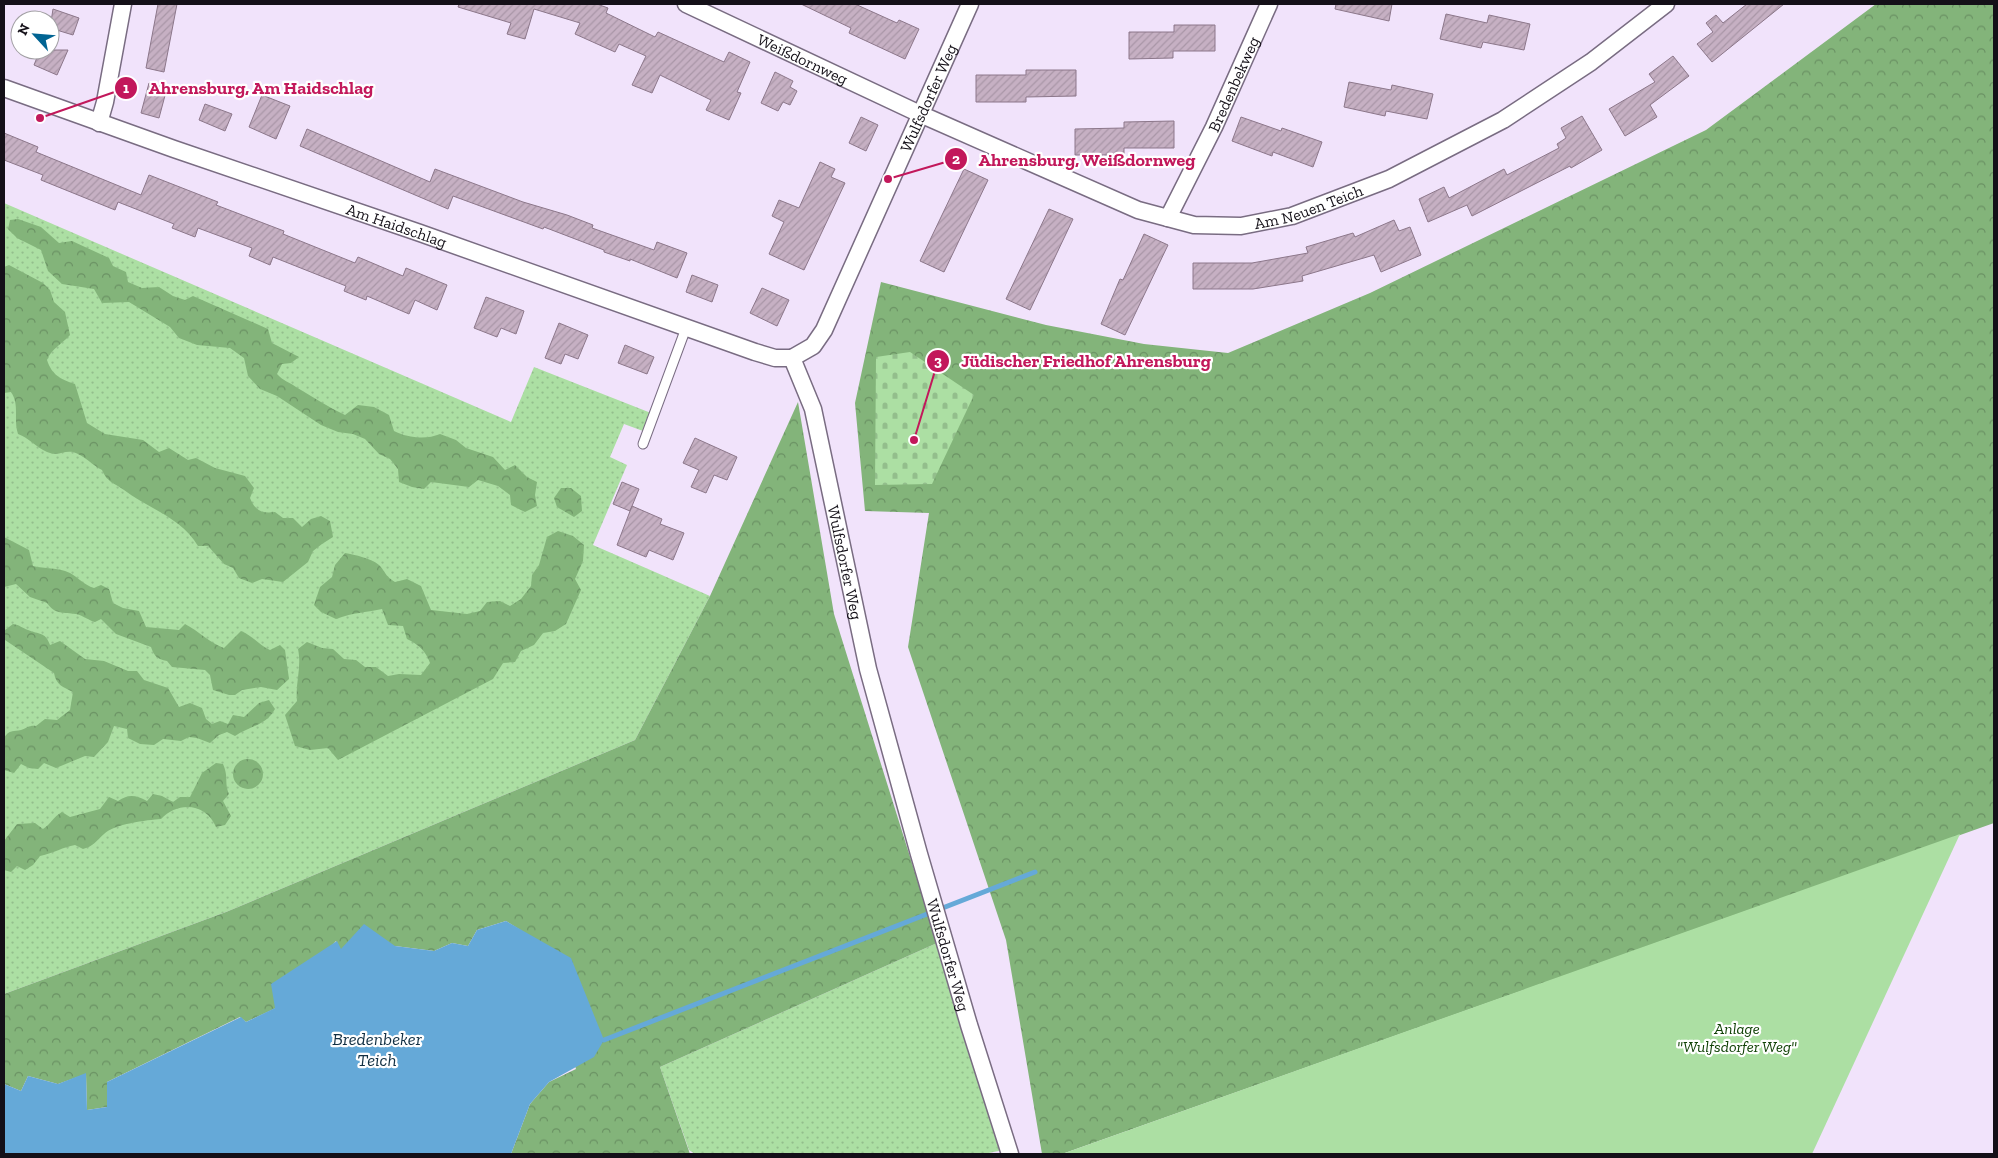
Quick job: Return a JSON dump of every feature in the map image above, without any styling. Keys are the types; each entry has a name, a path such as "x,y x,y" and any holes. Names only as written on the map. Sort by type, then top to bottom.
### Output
{"street":[{"path":"99,123 105,102 123,4"},
{"name":"Weißdornweg","path":"686,4 920,114"},
{"name":"Wulfsdorfer Weg","path":"970,4 824,330 813,346 792,358 814,409 868,669 969,1025 1010,1154"},
{"name":"Bredenbekweg","path":"1168,218 1214,127 1270,4"},
{"name":"Am Neuen Teich","path":"920,114 1138,210 1194,225 1241,226 1292,216 1389,179 1502,120 1590,62 1666,4"},
{"name":"Am Haidschlag","path":"4,88 99,123 420,232 755,352 775,358 792,358"}],"lane":[{"path":"643,444 686,328"}],"green space":[{"path":"1876,4 1994,4 1994,823 1062,1154 1042,1154 1006,940 908,647 929,513 865,511 855,403 881,282 1046,325 1144,344 1228,353 1370,293 1706,130"},
{"path":"4,203 511,422 534,367 651,413 643,431 624,424 610,457 627,465 593,545 710,596 635,740 226,912 4,994"},
{"path":"18,219 41,227 59,243 72,241 109,258 113,266 126,272 128,282 142,288 159,287 173,296 185,300 193,296 268,329 272,343 299,357 291,363 282,364 277,374 284,380 345,415 358,405 374,407 389,415 394,431 411,437 423,438 440,434 456,440 466,448 493,457 505,470 515,465 527,477 537,482 535,495 537,506 525,512 511,505 510,495 498,486 478,480 469,487 431,482 424,489 399,482 398,469 390,459 379,454 365,439 353,434 338,432 321,425 277,396 260,389 248,376 244,358 230,348 197,345 179,338 170,327 129,302 102,303 94,289 62,284 48,271 41,250 17,238 8,229 10,220"},
{"path":"9,265 43,283 50,290 54,302 65,312 70,335 54,349 47,360 57,376 75,384 87,423 105,434 143,440 159,452 169,448 188,460 196,458 215,468 245,476 254,488 250,498 254,506 259,510 262,512 275,512 283,518 293,518 302,527 311,519 321,516 330,521 333,537 313,551 308,562 283,582 262,579 252,583 239,578 233,568 224,564 208,546 198,546 191,536 174,521 111,482 102,470 81,455 73,452 55,454 47,452 18,434 14,397 11,392 4,393 4,267"},
{"path":"910,352 974,395 932,484 875,485 876,357"},
{"path":"798,402 834,614 937,943 660,1067 690,1154 511,1154 530,1104 549,1082 576,1069 536,940 506,921 477,930 468,946 452,943 434,951 395,946 340,950 336,941 276,1008 246,1022 240,1017 107,1082 107,1107 87,1110 86,1074 58,1084 28,1076 21,1091 4,1084 4,994 226,912 635,740 710,596"},
{"path":"561,488 571,488 581,496 582,511 574,517 557,507 554,498"},
{"path":"558,531 573,536 584,545 583,561 575,579 581,590 566,624 555,631 543,633 534,645 521,651 515,662 503,663 493,679 338,760 328,748 310,750 295,746 285,715 297,701 298,649 307,642 322,648 333,649 344,659 356,660 365,667 376,667 388,676 399,674 421,675 430,663 421,648 407,639 403,626 388,625 382,609 336,619 321,612 314,605 320,587 332,577 335,565 345,553 372,560 395,582 407,579 421,586 431,610 467,614 480,611 487,602 500,601 510,606 521,599 531,586 532,575 539,565 547,537"},
{"path":"4,537 29,550 33,566 65,571 90,587 94,588 101,585 109,589 113,603 123,608 139,611 146,627 179,630 185,624 224,648 241,631 270,650 280,645 285,650 289,679 277,690 261,687 242,690 235,695 229,695 213,690 210,675 205,670 172,667 167,661 156,657 151,647 116,634 101,619 95,622 76,614 53,610 47,603 30,597 16,584 4,587"},
{"path":"13,624 44,635 50,645 60,641 85,659 104,661 128,671 137,671 144,680 168,688 179,707 190,703 202,708 206,719 212,724 220,721 228,724 233,715 244,717 259,703 269,700 275,709 267,719 257,725 235,736 227,732 219,735 210,743 189,737 181,741 163,739 154,745 140,744 128,738 127,729 114,726 108,742 94,757 85,756 56,768 44,763 38,769 29,768 21,764 14,773 4,770 4,738 6,735 12,731 36,726 45,719 57,720 70,710 73,692 58,683 54,673 5,640 5,630"},
{"path":"248,759 259,763 263,774 259,785 248,789 237,785 233,774 237,763"},
{"path":"216,763 223,764 226,773 229,794 223,801 231,816 225,825 216,827 206,813 199,809 183,807 175,809 161,819 131,823 115,828 104,834 87,848 83,849 75,845 40,856 33,865 25,870 17,866 11,872 4,870 4,841 17,824 35,823 43,829 62,812 70,817 100,809 109,797 118,801 132,796 147,801 153,794 173,802 180,797 190,797 202,773"},
{"name":"Anlage \"Wulfsdorfer Weg\"","path":"1960,834 1812,1154 1062,1154"},
{"path":"937,943 1003,1150 984,1154 695,1154 689,1150 660,1067"}],"water":[{"name":"Bredenbeker Teich","path":"506,921 571,958 604,1040 594,1057 549,1082 530,1104 511,1154 4,1154 4,1084 21,1091 28,1076 58,1084 86,1073 87,1110 107,1107 107,1082 241,1017 246,1022 275,1008 271,984 337,941 341,949 364,924 395,946 434,951 452,943 468,946 477,930"}],"building":[{"path":"158,4 177,4 164,72 146,68"},
{"path":"459,4 597,4 608,8 606,13 655,37 658,32 724,62 729,52 750,62 737,92 741,93 729,120 706,110 711,100 660,75 652,93 632,85 646,56 619,44 615,52 575,34 580,23 534,9 525,39 507,34 511,23 458,7"},
{"path":"801,4 855,4 897,23 899,20 919,29 905,59 849,33 851,28"},
{"path":"1336,4 1392,4 1389,21 1335,9"},
{"path":"1747,4 1784,4 1712,62 1697,44 1713,32 1706,23 1716,15 1723,23"},
{"path":"60,11 79,18 73,35 60,31"},
{"path":"1446,14 1487,23 1489,15 1530,24 1524,50 1483,42 1481,48 1440,39"},
{"path":"1174,25 1215,25 1215,51 1173,51 1173,58 1129,59 1129,32 1174,32"},
{"path":"60,50 68,50 57,75 34,65 36,60 60,60"},
{"path":"1673,56 1689,76 1650,105 1657,117 1625,136 1609,109 1655,82 1649,74"},
{"path":"1026,70 1076,70 1076,96 1026,97 1026,102 976,102 976,75 1026,75"},
{"path":"775,72 793,81 790,87 797,91 790,105 783,102 778,111 761,103"},
{"path":"1349,82 1391,90 1392,85 1433,94 1427,119 1386,111 1385,116 1344,107"},
{"path":"149,83 167,88 159,118 141,113"},
{"path":"262,95 290,106 276,139 249,127"},
{"path":"205,104 232,114 225,131 199,120"},
{"path":"1582,116 1602,150 1571,168 1570,166 1472,216 1467,205 1428,222 1419,199 1444,187 1449,198 1504,169 1507,175 1559,148 1557,144 1566,138 1561,128"},
{"path":"861,117 878,125 866,151 849,143"},
{"path":"1241,117 1281,131 1282,128 1322,142 1313,167 1273,152 1272,156 1232,141"},
{"path":"1174,121 1174,148 1124,148 1124,155 1075,155 1075,129 1124,128 1124,122"},
{"path":"307,129 430,182 435,169 523,202 567,215 593,225 592,228 654,250 657,242 687,253 677,278 630,259 630,261 604,252 604,250 544,227 543,229 453,196 448,209 300,146"},
{"path":"4,133 38,147 36,152 141,195 149,175 218,202 216,205 284,231 283,234 355,263 358,257 403,276 406,268 447,285 437,310 415,300 409,314 367,296 366,300 344,291 346,286 273,257 270,265 249,256 252,248 198,228 195,237 172,228 174,224 118,202 115,210 41,180 43,175 4,160"},
{"path":"820,162 835,169 831,177 845,183 804,270 769,254 784,222 772,216 779,200 799,208"},
{"path":"964,169 988,180 944,272 920,261"},
{"path":"1049,209 1073,219 1030,310 1006,299"},
{"path":"1394,220 1399,231 1410,227 1421,255 1381,272 1374,255 1302,276 1303,281 1253,289 1193,289 1193,263 1252,263 1308,253 1306,247 1353,233 1355,237"},
{"path":"1144,234 1168,245 1125,335 1101,324 1120,279 1123,280"},
{"path":"692,275 718,285 712,302 686,292"},
{"path":"762,288 789,300 777,326 750,313"},
{"path":"486,297 524,311 516,334 501,328 497,337 474,328"},
{"path":"559,323 588,335 578,359 565,354 561,364 545,358"},
{"path":"625,345 654,357 647,374 618,363"},
{"path":"695,438 737,457 727,480 714,475 706,493 691,487 699,470 683,463"},
{"path":"622,482 639,489 630,511 613,504"},
{"path":"632,506 662,519 660,524 684,533 673,560 649,550 646,557 617,545"}],"waterway":[{"path":"604,1040 1035,872"}],"place":[{"name":"Ahrensburg, Am Haidschlag","path":"40,118"},
{"name":"Ahrensburg, Weißdornweg","path":"888,179"},
{"name":"Jüdischer Friedhof Ahrensburg","path":"914,440"}]}
